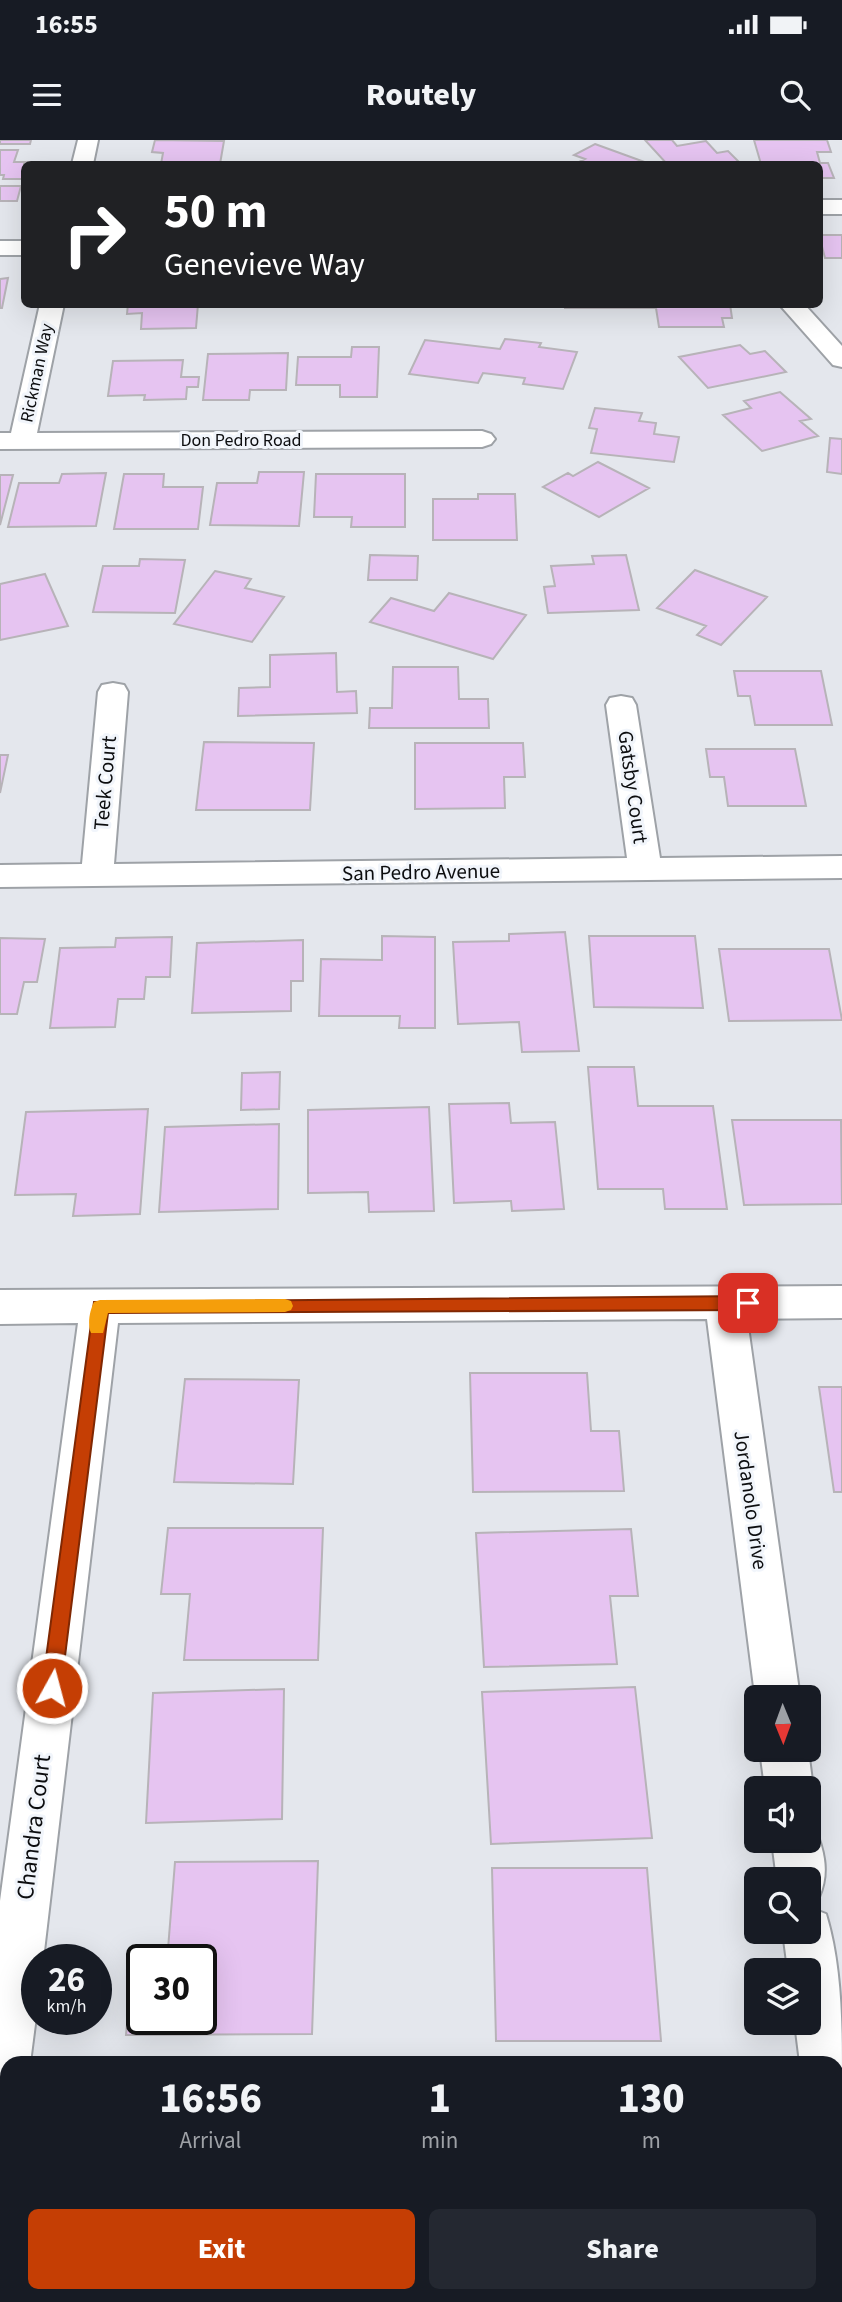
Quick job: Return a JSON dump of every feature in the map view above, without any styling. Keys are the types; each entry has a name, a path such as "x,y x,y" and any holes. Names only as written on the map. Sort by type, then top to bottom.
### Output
{"street":[{"path":"84,161 88,140"},
{"path":"823,207 842,207"},
{"path":"0,248 21,248"},
{"name":"Rickman Way","path":"11,441 50,308"},
{"path":"794,308 842,360"},
{"name":"Don Pedro Road","path":"11,441 482,439"},
{"name":"Teek Court","path":"97,875 113,692"},
{"name":"Gatsby Court","path":"621,705 645,869"},
{"name":"San Pedro Avenue","path":"0,876 842,867"},
{"path":"0,1307 842,1302"},
{"name":"Jordanolo Drive","path":"725,1303 775,1685"},
{"name":"Chandra Court","path":"5,2056 100,1307"},
{"path":"810,1944 825,2056"}],"building":[{"path":"0,140 31,140 30,144 0,144"},
{"path":"155,140 224,141 221,161 162,161 163,153 152,152"},
{"path":"645,140 672,140 677,146 706,141 717,153 728,151 738,161 664,161"},
{"path":"754,140 827,140 831,152 817,152 819,161 760,161"},
{"path":"595,144 642,161 581,161 585,159 574,155"},
{"path":"0,150 18,150 14,162 21,162 21,179 3,179 4,175 0,175"},
{"path":"823,163 828,163 834,178 823,178"},
{"path":"0,186 21,186 17,201 0,201"},
{"path":"823,235 842,235 842,258 825,258"},
{"path":"8,278 2,308 0,308 0,279"},
{"path":"128,308 198,308 196,328 141,329 142,313 127,314"},
{"path":"656,308 731,308 732,318 722,318 724,327 659,327"},
{"path":"505,339 541,343 539,347 577,352 563,389 523,384 525,378 483,373 478,383 409,374 425,340 500,349"},
{"path":"740,345 750,354 765,351 786,372 708,388 679,357"},
{"path":"352,347 379,347 377,397 340,397 340,385 296,385 298,357 351,357"},
{"path":"288,353 286,390 250,390 249,400 203,400 208,354"},
{"path":"183,360 181,377 199,377 198,387 187,387 186,399 144,400 145,395 108,396 113,361"},
{"path":"780,392 811,419 800,421 818,436 762,451 723,415 751,408 744,401"},
{"path":"595,408 642,413 639,421 656,423 654,434 679,437 674,462 591,453 597,429 589,428"},
{"path":"830,438 842,439 842,474 827,472"},
{"path":"598,462 649,488 599,517 543,487 568,473 573,476"},
{"path":"259,472 304,472 299,526 210,525 217,483 257,483"},
{"path":"106,473 96,526 8,527 19,483 59,483 62,474"},
{"path":"124,474 164,474 163,487 203,487 198,529 114,529"},
{"path":"316,474 405,474 405,527 351,527 352,517 314,517"},
{"path":"0,475 13,475 0,525"},
{"path":"478,494 515,494 517,540 433,540 433,499 478,499"},
{"path":"370,555 418,556 417,580 368,580"},
{"path":"626,555 639,610 548,613 544,587 555,586 551,566 594,564 592,556"},
{"path":"140,559 185,560 175,613 93,612 103,566 139,566"},
{"path":"695,570 767,597 721,645 697,635 706,626 657,608"},
{"path":"215,571 251,579 245,588 284,597 252,642 174,624"},
{"path":"45,574 68,626 0,640 0,584"},
{"path":"449,593 526,615 493,659 370,622 391,598 434,611"},
{"path":"336,653 337,692 356,691 357,713 238,716 239,688 270,687 270,655"},
{"path":"393,667 458,667 459,699 488,699 489,728 369,728 370,708 392,708"},
{"path":"734,671 821,671 832,725 755,725 750,696 738,696"},
{"path":"204,742 314,743 310,810 196,810"},
{"path":"415,743 523,743 525,777 504,777 505,808 415,809"},
{"path":"706,749 795,749 806,806 728,806 724,777 710,777"},
{"path":"0,755 8,755 0,793"},
{"path":"565,932 579,1051 522,1052 519,1022 458,1024 453,942 509,941 509,934"},
{"path":"382,936 435,937 435,1028 399,1028 400,1016 319,1016 321,959 382,960"},
{"path":"589,936 695,936 703,1008 594,1007"},
{"path":"172,937 170,977 146,977 144,999 118,999 115,1027 50,1028 60,948 115,947 116,938"},
{"path":"0,938 45,939 37,982 24,982 17,1014 0,1014"},
{"path":"303,940 303,981 291,981 291,1011 192,1013 197,943"},
{"path":"719,949 829,949 842,1020 729,1021"},
{"path":"588,1067 634,1067 638,1106 713,1106 727,1209 665,1209 663,1189 598,1189"},
{"path":"280,1072 279,1109 241,1110 242,1073"},
{"path":"509,1103 511,1123 555,1122 564,1209 512,1211 511,1201 454,1203 449,1104"},
{"path":"429,1107 434,1211 369,1212 368,1192 308,1193 308,1110"},
{"path":"148,1109 140,1214 73,1216 76,1194 15,1195 26,1112"},
{"path":"732,1120 841,1120 842,1204 744,1205"},
{"path":"279,1124 278,1209 159,1212 165,1127"},
{"path":"470,1373 587,1373 591,1431 619,1431 624,1491 473,1492"},
{"path":"185,1379 299,1380 293,1484 174,1482"},
{"path":"819,1387 842,1387 842,1492 834,1492"},
{"path":"168,1528 323,1528 318,1660 184,1660 190,1594 161,1594"},
{"path":"631,1529 638,1596 610,1596 617,1664 484,1667 476,1533"},
{"path":"635,1687 652,1838 491,1844 482,1692"},
{"path":"284,1689 282,1819 146,1823 153,1693"},
{"path":"318,1861 312,2034 217,2035 217,1944 168,1944 175,1862"},
{"path":"492,1868 647,1868 661,2041 496,2041"}],"slow traffic":[{"path":"97,1328 100,1307 285,1306"}],"route":[{"path":"52,1688 100,1307 748,1303"}]}
